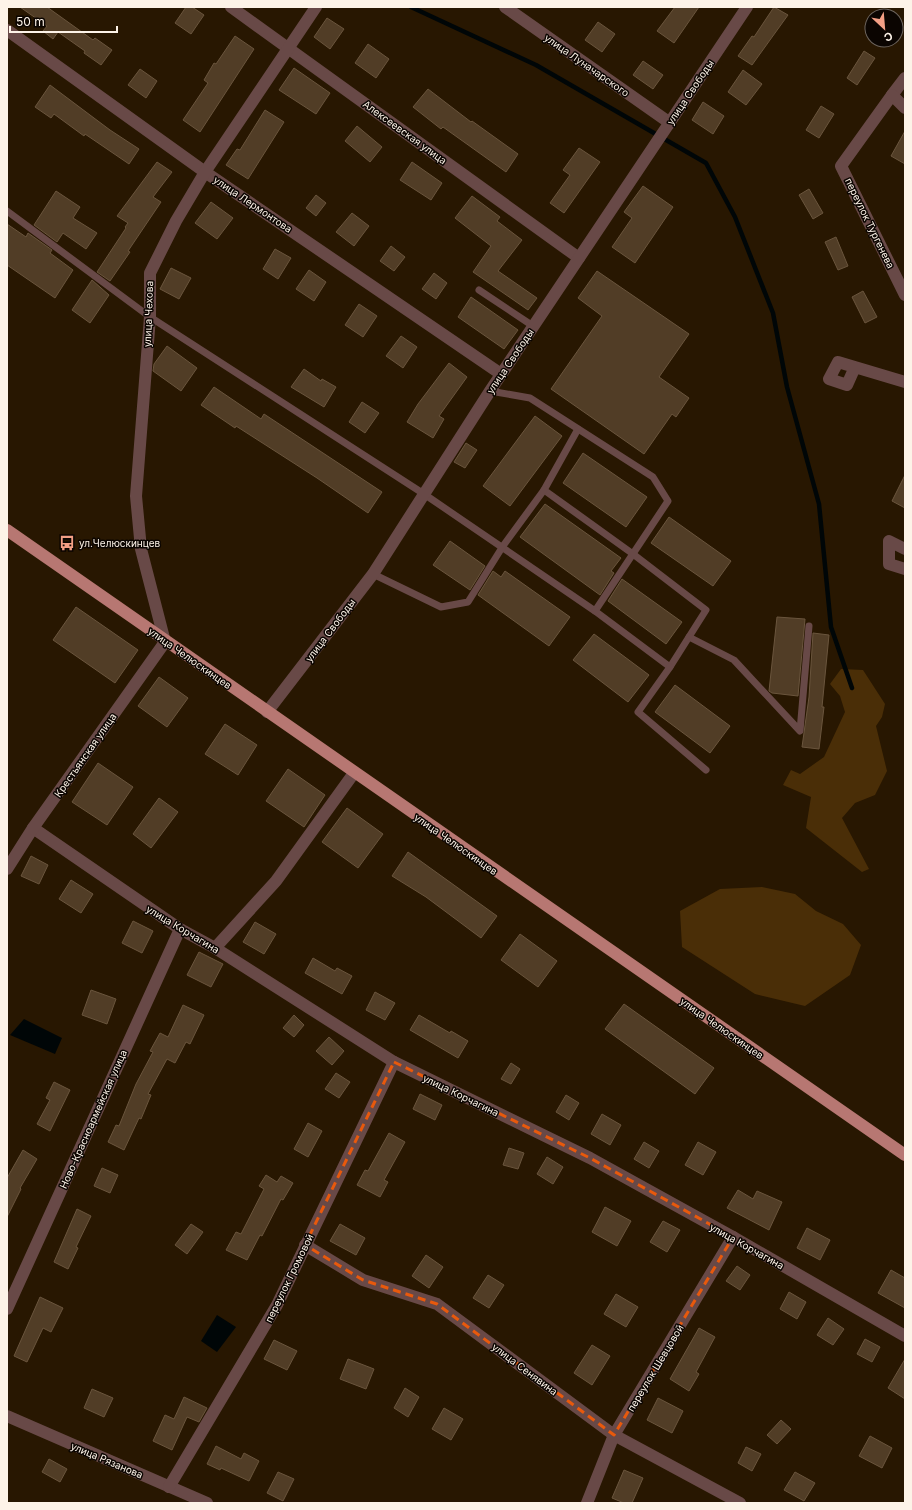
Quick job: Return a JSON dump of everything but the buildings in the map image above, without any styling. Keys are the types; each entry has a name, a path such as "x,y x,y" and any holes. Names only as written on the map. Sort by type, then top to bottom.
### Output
{"main road":[{"name":"улица Челюскинцев","path":"7,530 165,642 905,1156"}],"street":[{"name":"Алексеевская улица","path":"231,7 579,258"},
{"name":"улица Чехова","path":"165,642 140,549 136,496 150,317 150,274 176,221 205,172 316,7"},
{"name":"улица Луначарского","path":"505,7 670,123"},
{"name":"улица Свободы","path":"267,712 373,574 501,374 747,7"},
{"name":"улица Лермонтова","path":"7,30 205,172 501,374"},
{"name":"переулок Тургенева","path":"905,78 841,166 905,295"},
{"path":"892,95 905,108"},
{"path":"855,367 905,382"},
{"path":"905,549 889,541 889,564 905,569"},
{"name":"Крестьянская улица","path":"7,869 33,828 165,642"},
{"path":"215,948 276,881 354,773"},
{"name":"улица Корчагина","path":"33,828 81,863 180,929 215,948 394,1062 590,1158 905,1336"},
{"name":"Ново-Красноармейская улица","path":"7,1309 180,929"},
{"name":"переулок Громовой","path":"169,1487 277,1305 394,1062"},
{"name":"переулок Шевцовой","path":"587,1503 614,1436 733,1238"},
{"name":"улица Сенявина","path":"305,1245 363,1280 437,1304 614,1436 740,1503"},
{"name":"улица Рязанова","path":"7,1416 207,1503"}],"lane":[{"path":"7,211 150,317 502,546 595,611 670,667"},
{"path":"479,290 534,326"},
{"path":"490,391 530,398 653,477 668,501 595,611"},
{"path":"373,574 441,607 468,602 502,546 544,490 578,429"},
{"path":"544,490 633,554 706,610 670,667 638,712 706,770"},
{"path":"689,637 734,660 800,731 809,626"}],"highlighted area":[{"path":"394,1062 590,1158 733,1237 614,1435 437,1304 363,1280 305,1245"}],"shaded area":[{"path":"841,669 863,670 885,704 882,717 876,726 887,771 875,795 855,803 842,818 869,869 862,872 806,828 811,797 783,785 791,770 800,774 824,757 845,712 840,696 830,684"},
{"path":"762,887 795,894 816,911 843,924 861,945 850,975 805,1006 755,994 682,947 680,911 720,889"},
{"path":"24,1019 62,1038 55,1054 10,1035"},
{"path":"217,1315 236,1327 217,1352 201,1341"}],"waterway":[{"path":"411,7 536,65 706,163 735,217 773,313 787,387 819,504 831,627 852,688"}],"place":[{"name":"ул.Челюскинцев","path":"67,543"}]}
